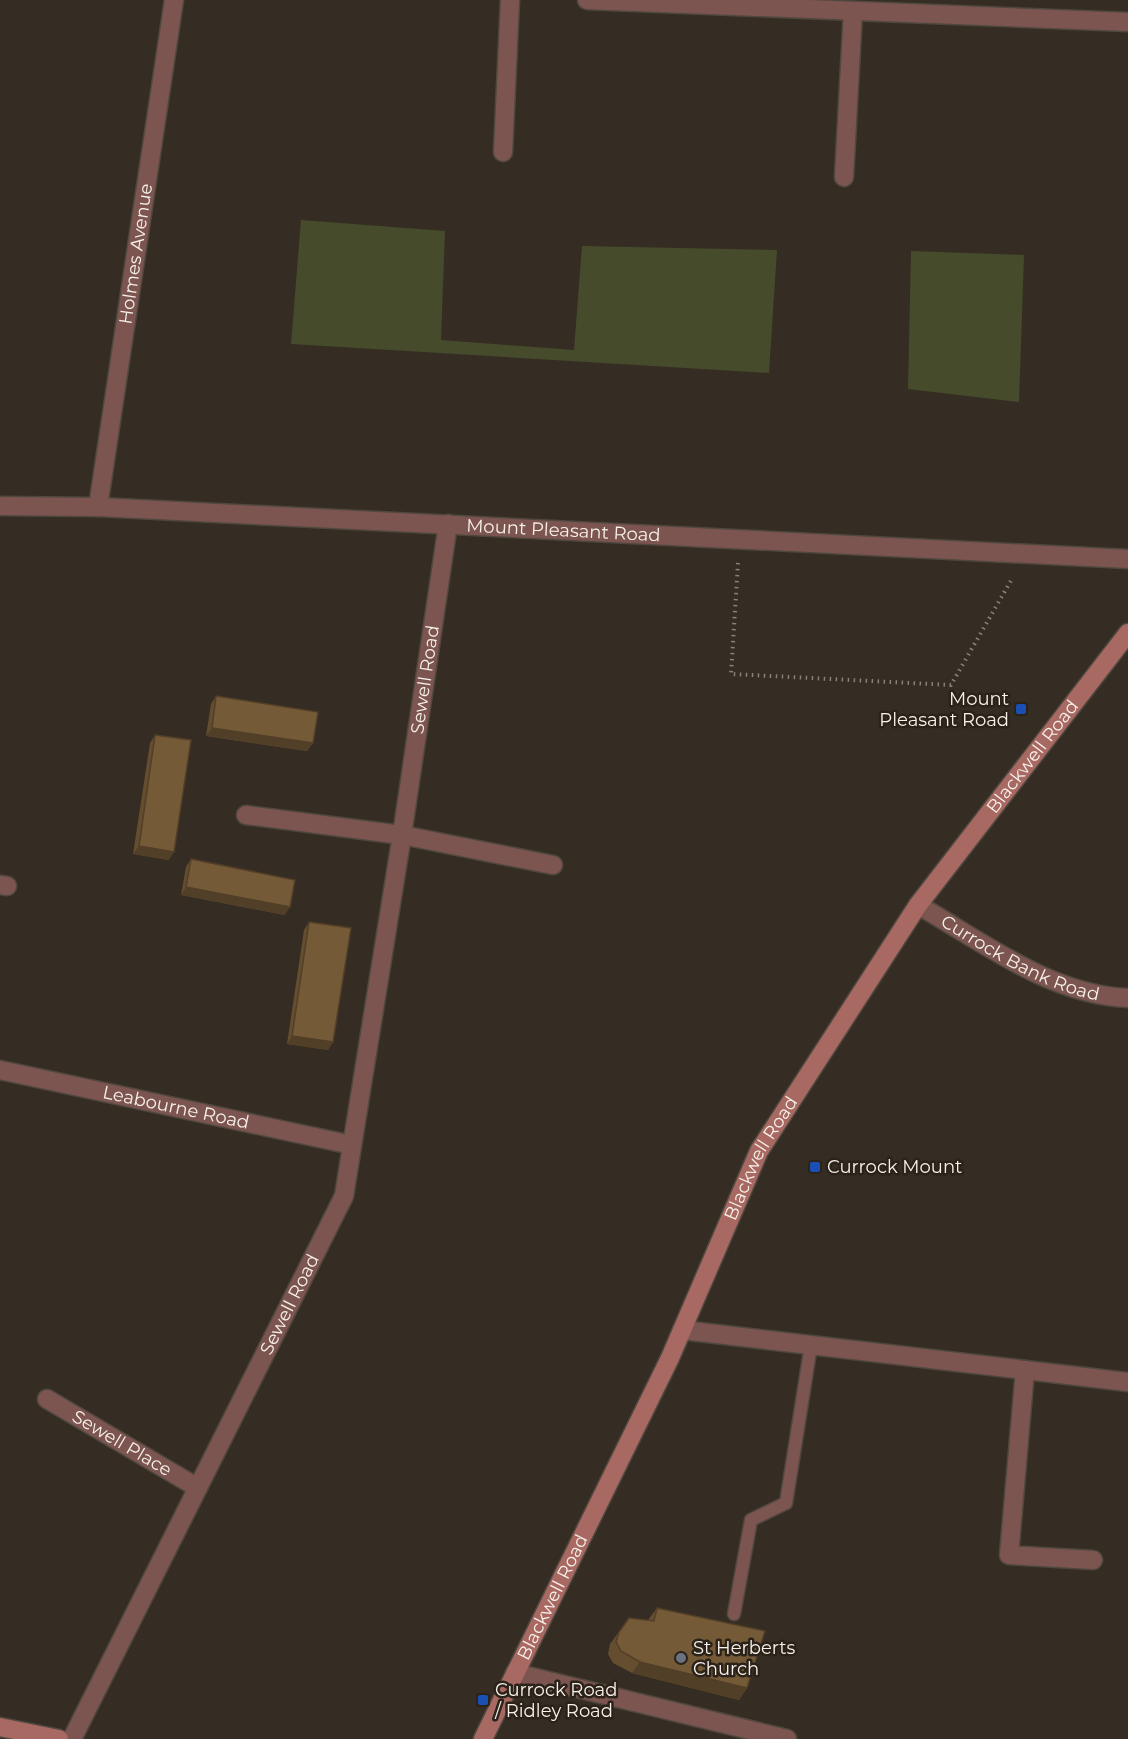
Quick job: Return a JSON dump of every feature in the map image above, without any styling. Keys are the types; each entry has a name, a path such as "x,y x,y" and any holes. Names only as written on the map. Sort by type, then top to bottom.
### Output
{"street":[{"name":"Holmes Avenue","path":"98,507 174,0"},
{"path":"503,152 510,0"},
{"path":"587,0 1128,22"},
{"path":"844,177 853,11"},
{"name":"Mount Pleasant Road","path":"0,506 98,507 1128,559"},
{"name":"Sewell Road","path":"72,1739 344,1196 402,835 448,524"},
{"name":"Blackwell Road","path":"483,1739 682,1330 759,1152 918,905 1128,633"},
{"path":"246,815 402,835 553,865"},
{"name":"Currock Bank Road","path":"918,905 1055,983 1105,997 1128,998"},
{"name":"Leabourne Road","path":"0,1070 352,1145"},
{"path":"682,1330 1128,1382"},
{"path":"1025,1370 1009,1556 1093,1560"},
{"name":"Sewell Place","path":"47,1399 198,1488"},
{"path":"515,1673 787,1739"},
{"path":"0,1726 60,1739"}],"lane":[{"path":"734,1614 751,1520 786,1503 811,1345"}],"path":[{"path":"739,539 731,674 951,685 1026,553"}],"green space":[{"path":"301,220 445,231 441,340 574,350 582,246 777,250 769,373 291,344"},
{"path":"911,251 1024,255 1019,402 908,389"}],"building":[{"path":"216,696 318,712 313,743 212,728"},
{"path":"155,735 191,740 174,852 139,846"},
{"path":"191,859 295,880 290,907 186,887"},
{"path":"309,922 351,928 333,1042 292,1036"},
{"name":"St Herberts Church","path":"657,1608 765,1631 747,1688 640,1662 621,1651 616,1642 619,1632 629,1618 654,1621"}],"place":[{"name":"Mount Pleasant Road","path":"1021,709"},
{"name":"Currock Mount","path":"815,1167"},
{"name":"St Herberts Church","path":"681,1658"},
{"name":"Currock Road / Ridley Road","path":"483,1700"}]}
